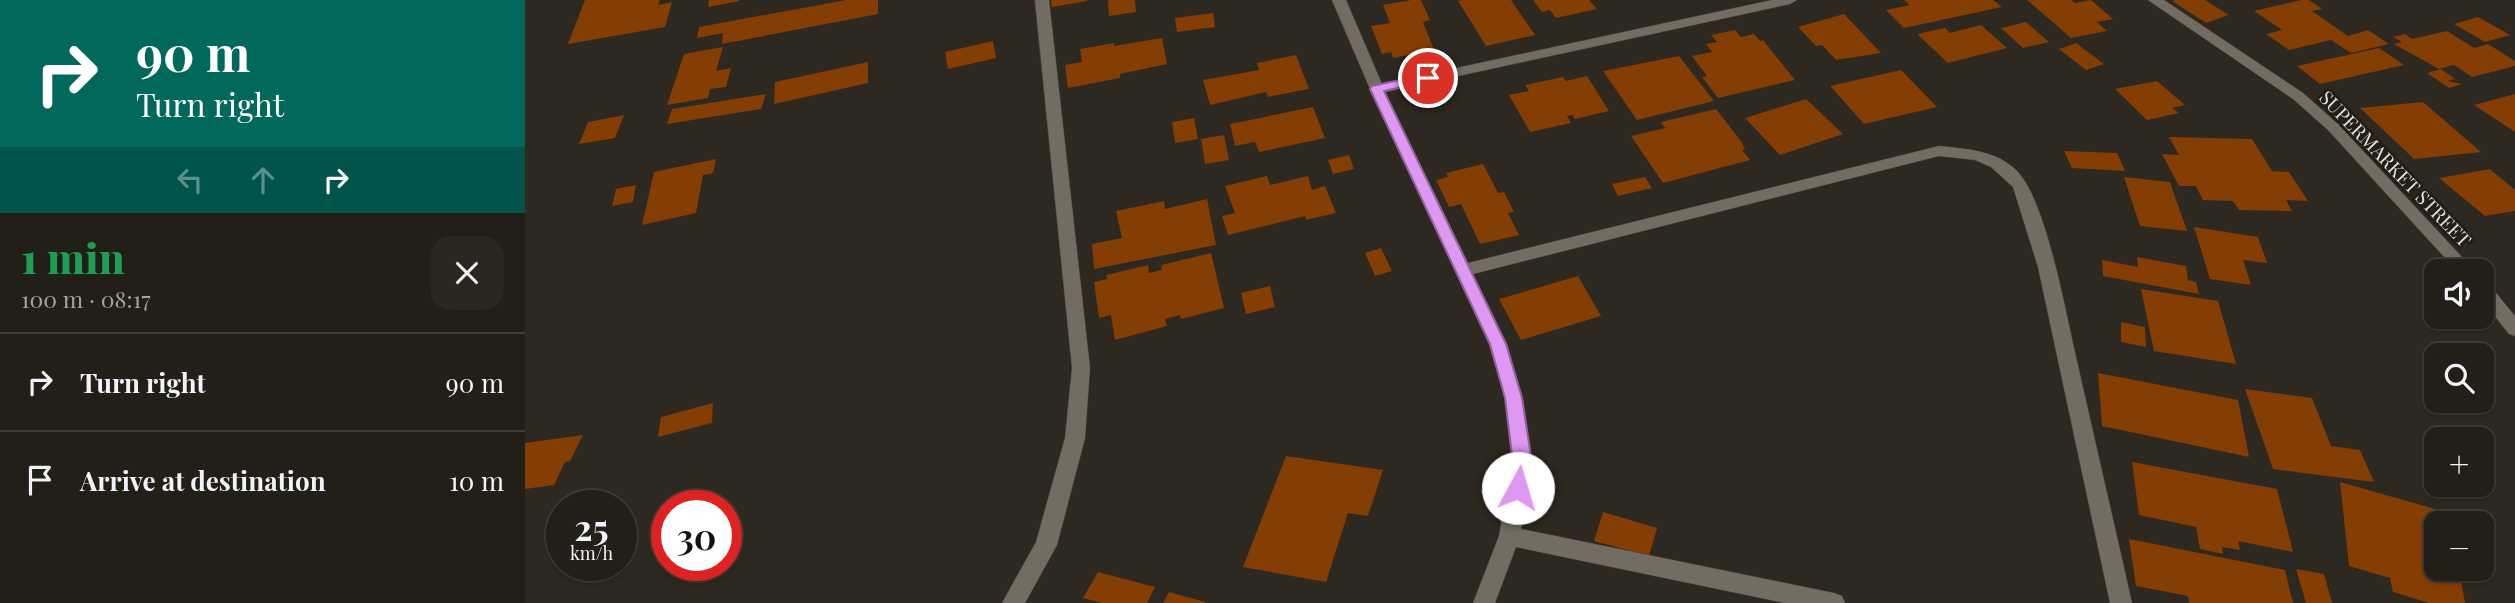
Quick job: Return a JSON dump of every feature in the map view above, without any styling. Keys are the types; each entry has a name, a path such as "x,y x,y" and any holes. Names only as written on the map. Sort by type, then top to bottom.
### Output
{"street":[{"path":"1013,603 1046,545 1075,438 1081,368 1042,0"},
{"path":"1339,0 1377,89 1498,344 1514,398 1523,463 1509,537 1484,603"},
{"path":"1377,89 1790,0"},
{"name":"SUPERMARKET STREET","path":"2155,0 2307,104 2333,127 2456,259"},
{"path":"1462,271 1939,151 1978,155 1996,163 2020,185 2047,267 2121,603"},
{"path":"2494,302 2515,329"},
{"path":"1509,537 1833,603"}],"building":[{"path":"585,0 660,0 658,5 672,2 665,27 568,44"},
{"path":"709,0 739,0 739,1 708,7"},
{"path":"846,0 878,0 878,14 722,44 723,33 697,38 699,27"},
{"path":"1051,0 1087,0 1087,1 1052,7"},
{"path":"1108,0 1135,0 1136,12 1109,16"},
{"path":"1421,0 1430,20 1423,22 1434,50 1393,58 1391,52 1382,54 1371,26 1390,23 1383,5"},
{"path":"1511,0 1535,35 1486,46 1458,1"},
{"path":"1533,0 1589,0 1597,9 1556,18 1550,10 1542,12"},
{"path":"1904,0 1993,0 2002,7 1904,28 1886,10 1910,5"},
{"path":"2027,0 2071,0 2075,3 2091,0 2113,19 2097,22 2107,31 2071,38"},
{"path":"2205,0 2229,15 2206,23 2172,1"},
{"path":"2309,0 2322,9 2312,11 2348,36 2368,30 2389,44 2351,53 2331,40 2289,50 2266,34 2282,30 2254,11"},
{"path":"1213,13 1215,27 1177,32 1175,18"},
{"path":"1844,14 1881,53 1836,60 1822,45 1816,46 1798,27"},
{"path":"2478,17 2510,35 2485,42 2454,24"},
{"path":"2026,22 2049,42 2023,48 2001,28"},
{"path":"1981,25 2007,48 1948,63 1917,34 1945,28 1950,33"},
{"path":"1735,30 1741,37 1754,34 1760,41 1763,40 1795,80 1718,98 1702,77 1707,76 1692,56 1712,52 1706,44 1717,42 1711,35"},
{"path":"2447,31 2474,48 2488,44 2515,61 2515,66 2472,77 2454,65 2439,69 2394,44 2402,42 2393,37 2405,34 2412,39"},
{"path":"1162,38 1167,64 1120,74 1120,78 1068,88 1065,65 1082,62 1080,49"},
{"path":"993,41 996,58 948,69 945,52"},
{"path":"2076,43 2104,64 2086,70 2059,49"},
{"path":"723,47 716,71 731,68 726,87 710,89 708,98 667,105 684,54"},
{"path":"2379,48 2404,65 2320,84 2297,66"},
{"path":"1296,55 1309,89 1268,97 1266,92 1210,105 1203,80 1259,70 1257,63"},
{"path":"1679,56 1714,101 1637,120 1603,71"},
{"path":"868,62 868,83 774,104 775,82"},
{"path":"2441,69 2455,79 2447,81 2462,84 2449,88 2427,73"},
{"path":"1901,70 1937,107 1864,124 1830,86"},
{"path":"1587,76 1609,111 1575,119 1573,115 1567,116 1571,123 1530,132 1509,95 1529,91 1525,85 1563,77 1566,81"},
{"path":"2157,81 2185,105 2172,108 2179,113 2147,120 2115,89"},
{"path":"766,94 761,109 667,124 672,109"},
{"path":"2515,94 2515,132 2474,105"},
{"path":"1806,99 1843,134 1780,155 1745,118"},
{"path":"2423,102 2481,152 2414,159 2360,108"},
{"path":"1313,107 1325,138 1259,152 1255,142 1235,146 1230,124"},
{"path":"1716,109 1741,141 1745,149 1742,150 1750,160 1663,183 1631,136 1665,128 1661,122"},
{"path":"624,115 615,138 579,144 588,122"},
{"path":"1194,118 1198,139 1175,143 1172,122"},
{"path":"1224,135 1229,160 1205,164 1201,139"},
{"path":"2169,137 2252,139 2272,171 2289,172 2308,201 2286,200 2292,211 2239,210 2233,201 2203,200 2196,186 2179,186 2162,154 2179,155"},
{"path":"2064,151 2117,153 2125,171 2072,168"},
{"path":"1349,155 1354,169 1333,174 1328,160"},
{"path":"716,159 713,173 703,175 696,213 642,225 654,172"},
{"path":"1483,164 1498,193 1504,192 1514,212 1508,213 1519,235 1480,244 1461,204 1449,207 1436,180 1448,177 1446,173"},
{"path":"2490,169 2515,190 2515,211 2485,216 2439,178"},
{"path":"1267,176 1270,185 1308,176 1312,190 1325,186 1336,213 1306,220 1305,216 1228,235 1222,216 1235,213 1225,186"},
{"path":"1645,177 1652,188 1618,196 1612,184"},
{"path":"2124,177 2170,182 2187,231 2140,226"},
{"path":"636,185 633,202 612,206 616,189"},
{"path":"1207,199 1216,245 1094,269 1092,244 1122,238 1116,211 1164,201 1165,209"},
{"path":"2194,227 2258,237 2267,263 2243,260 2251,285 2210,279"},
{"path":"1381,248 1392,271 1375,276 1365,253"},
{"path":"1211,253 1224,308 1181,319 1180,315 1165,319 1167,326 1115,340 1111,315 1099,318 1094,282 1107,279 1106,275 1148,265 1149,273 1162,270 1161,265"},
{"path":"2137,257 2186,266 2188,280 2196,282 2199,294 2103,276 2102,260 2138,267"},
{"path":"1578,276 1601,316 1521,340 1499,299"},
{"path":"1270,286 1275,307 1246,314 1241,293"},
{"path":"2141,289 2218,301 2236,364 2154,351"},
{"path":"2121,322 2145,327 2146,347 2121,342"},
{"path":"2098,373 2238,400 2249,457 2102,426"},
{"path":"2245,389 2312,398 2331,446 2360,450 2374,482 2273,469"},
{"path":"713,403 712,423 658,437 661,417"},
{"path":"583,435 554,485 525,489 525,443"},
{"path":"1286,456 1383,470 1368,516 1348,513 1326,582 1243,567"},
{"path":"2132,462 2277,489 2293,552 2238,541 2240,550 2222,547 2223,554 2200,549 2196,527 2139,515"},
{"path":"2340,482 2442,511 2424,511 2424,581 2461,581 2465,603 2429,603 2393,592 2390,578 2349,566"},
{"path":"1603,512 1657,528 1649,556 1594,541"},
{"path":"2129,539 2285,570 2293,603 2189,603 2188,596 2136,586"},
{"path":"2296,569 2324,574 2332,603 2306,603"},
{"path":"1098,572 1155,587 1147,603 1102,603 1083,598"},
{"path":"1169,592 1205,602 1205,603 1163,603"}],"route":[{"path":"1428,78 1377,89 1498,344 1514,398 1523,463 1518,488"}]}
